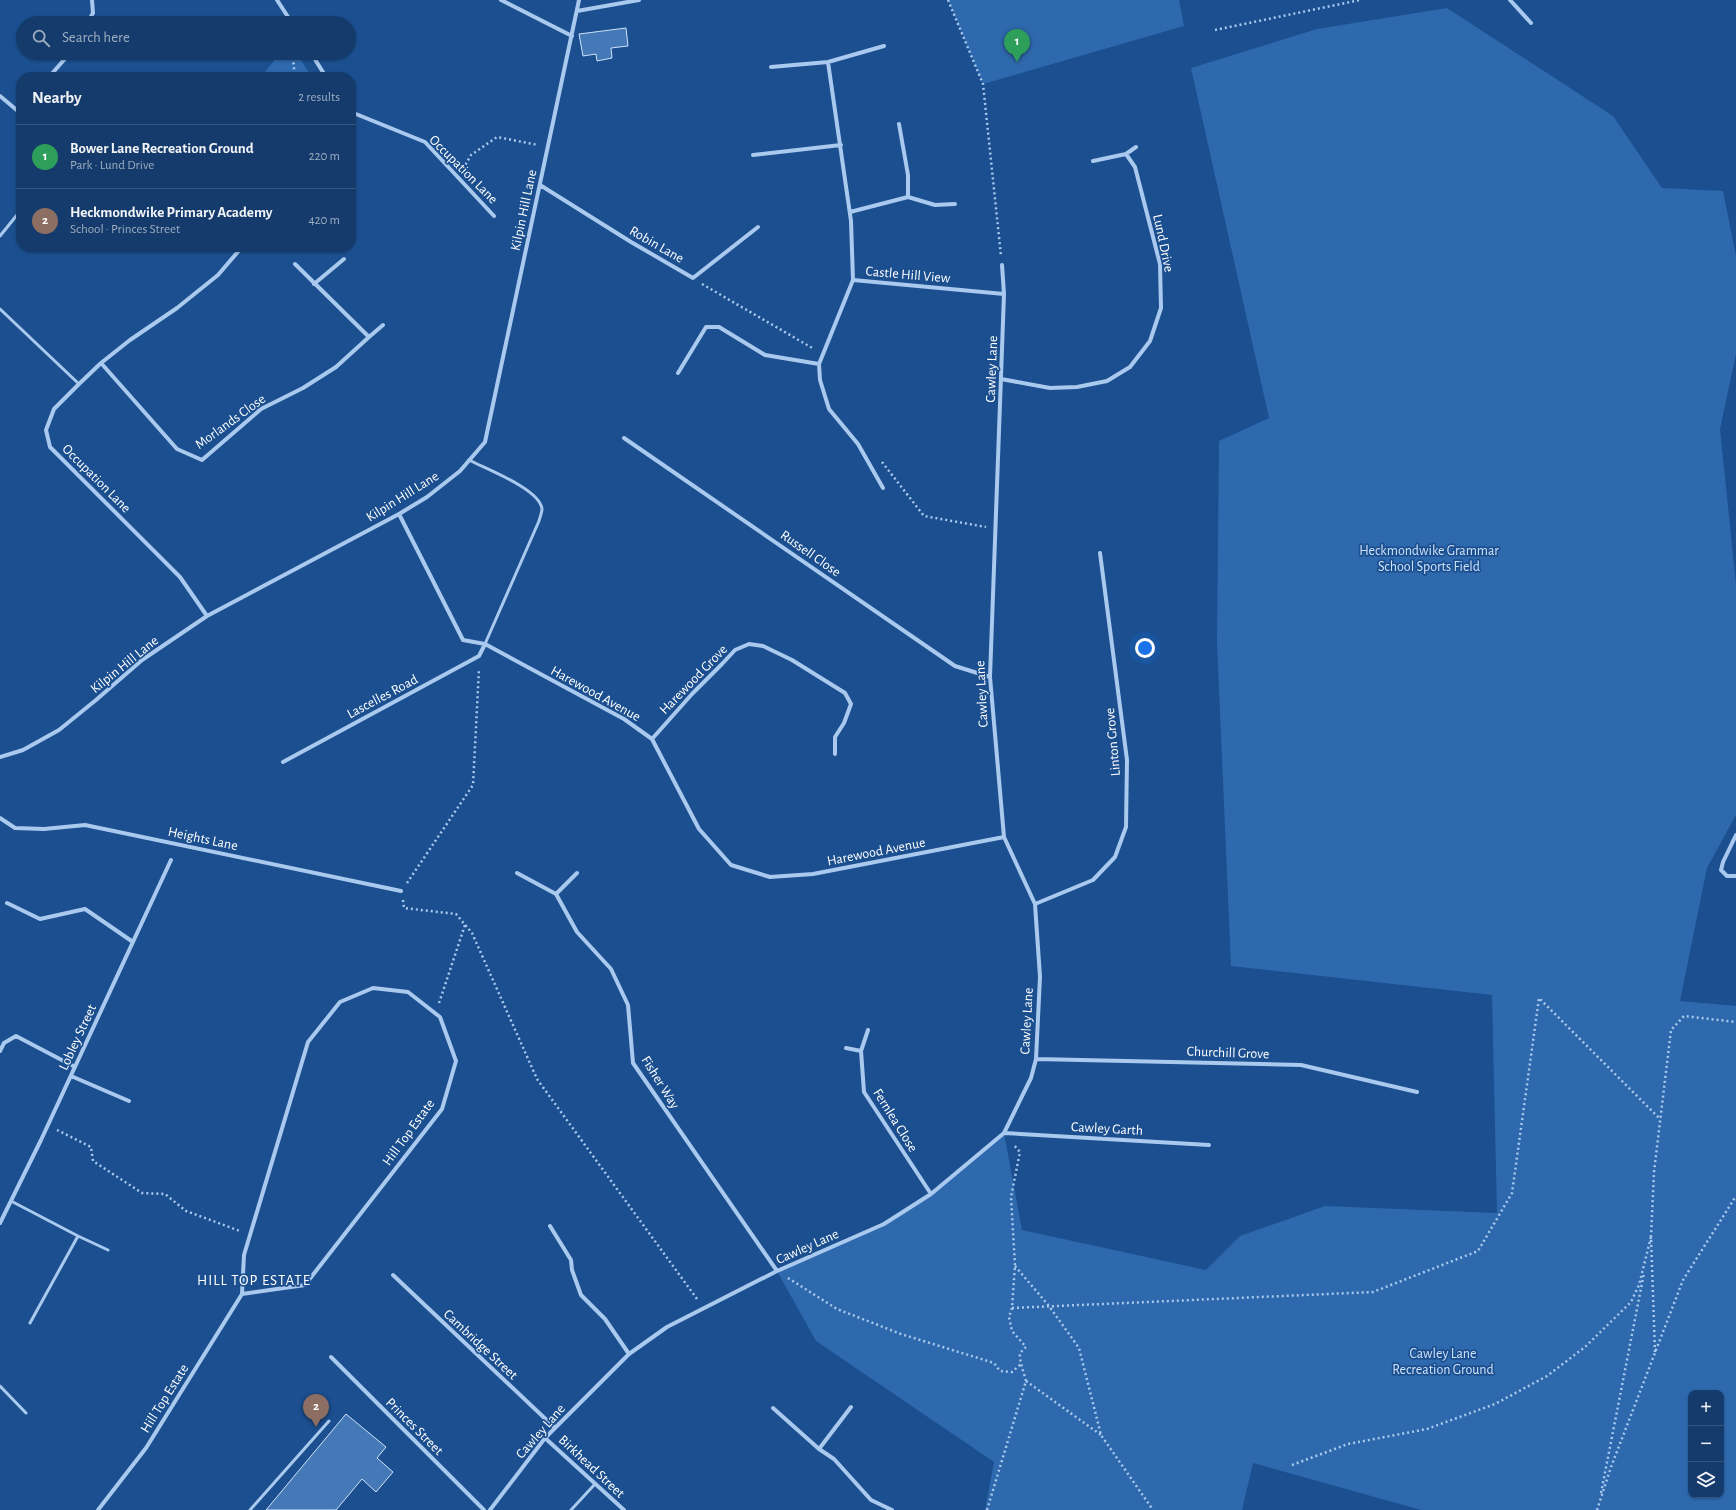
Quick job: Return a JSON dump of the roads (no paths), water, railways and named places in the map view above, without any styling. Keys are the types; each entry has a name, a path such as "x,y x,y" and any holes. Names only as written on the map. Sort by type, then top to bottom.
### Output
{"street":[{"path":"91,16 93,13 92,0"},
{"path":"277,0 287,16"},
{"path":"501,0 572,36"},
{"name":"Kilpin Hill Lane","path":"0,756 23,750 59,730 142,660 207,616 399,514 427,497 460,471 485,442 579,0"},
{"path":"577,11 639,0"},
{"path":"1510,0 1531,23"},
{"path":"771,68 828,62 884,46"},
{"path":"53,72 64,60"},
{"path":"315,60 323,72"},
{"name":"Castle Hill View","path":"828,62 850,212 853,280 1004,294"},
{"path":"0,96 16,109"},
{"name":"Occupation Lane","path":"356,114 425,142 494,216"},
{"path":"899,124 908,175 908,197"},
{"path":"753,155 841,145"},
{"path":"1092,161 1126,154 1136,147"},
{"name":"Lund Drive","path":"1001,379 1050,388 1078,387 1107,381 1130,367 1150,341 1161,308 1160,264 1135,167 1126,154"},
{"name":"Robin Lane","path":"540,185 631,242 693,278 758,227"},
{"path":"850,212 908,197 936,205 955,204"},
{"name":"Occupation Lane","path":"207,616 180,577 50,447 46,430 54,409 101,362 177,308 218,275 238,252"},
{"path":"314,284 344,259"},
{"path":"294,264 369,337"},
{"name":"Cawley Lane","path":"490,1510 545,1438 629,1354 667,1327 777,1271 884,1224 931,1194 1004,1133 1030,1078 1036,1059 1040,977 1035,904 1004,837 990,677 1004,294 1002,265"},
{"path":"853,280 819,364 820,380 829,409 858,444 883,488"},
{"name":"Morlands Close","path":"101,362 177,449 202,460 261,409 303,388 336,367 383,324"},
{"path":"678,373 706,327 719,327 765,355 819,364"},
{"name":"Russell Close","path":"624,438 955,666 990,677"},
{"name":"Harewood Avenue","path":"399,514 463,640 484,644 624,719 652,739 699,829 730,865 770,877 813,874 1004,837"},
{"name":"Linton Grove","path":"1035,904 1093,880 1115,857 1126,828 1127,760 1100,553"},
{"name":"Lascelles Road","path":"283,762 479,656 484,644"},
{"name":"Harewood Grove","path":"652,739 692,694 735,650 749,644 763,646 792,660 845,693 851,704 844,723 835,737 834,754"},
{"name":"Heights Lane","path":"0,818 15,828 44,829 85,825 401,892"},
{"path":"1736,835 1723,862 1721,870 1727,876 1736,876"},
{"name":"Lobley Street","path":"0,1223 48,1126 171,860"},
{"path":"517,873 556,894 577,873"},
{"name":"Fisher Way","path":"556,894 577,932 611,969 628,1005 633,1064 777,1271"},
{"path":"7,903 40,919 85,908 133,942"},
{"name":"Hill Top Estate","path":"98,1510 146,1448 242,1294 244,1255 308,1042 340,1002 373,988 408,992 440,1017 456,1061 442,1109 305,1285 242,1294"},
{"name":"Fernlea Close","path":"868,1030 861,1051 864,1092 931,1194"},
{"path":"0,1051 4,1043 16,1036 75,1067"},
{"path":"846,1048 861,1051"},
{"name":"Churchill Grove","path":"1036,1059 1301,1065 1417,1092"},
{"path":"70,1076 129,1101"},
{"name":"Cawley Garth","path":"1004,1133 1209,1145"},
{"path":"550,1226 571,1260 572,1270 581,1295 605,1319 629,1354"},
{"name":"Cambridge Street","path":"393,1275 555,1428"},
{"name":"Princes Street","path":"331,1357 484,1510"},
{"path":"819,1449 851,1407"},
{"path":"773,1408 819,1449 834,1459 871,1500 892,1510"},
{"name":"Birkhead Street","path":"545,1438 624,1510"}],"lane":[{"path":"0,236 16,216"},
{"path":"0,309 79,384"},
{"path":"469,460 528,490 538,500 542,509 539,521 484,644"},
{"path":"11,1201 108,1250"},
{"path":"30,1323 78,1236"},
{"path":"0,1386 26,1413"},
{"path":"250,1510 330,1421"},
{"path":"571,1510 595,1484"}],"place":[{"name":"Bower Lane Recreation Ground","path":"1017,62"},
{"name":"Heckmondwike Primary Academy","path":"316,1427"}],"district":[{"name":"HILL TOP ESTATE","path":"254,1280"}],"park label":[{"name":"Heckmondwike Grammar School Sports Field","path":"1429,558"},
{"name":"Cawley Lane Recreation Ground","path":"1443,1362"}]}
